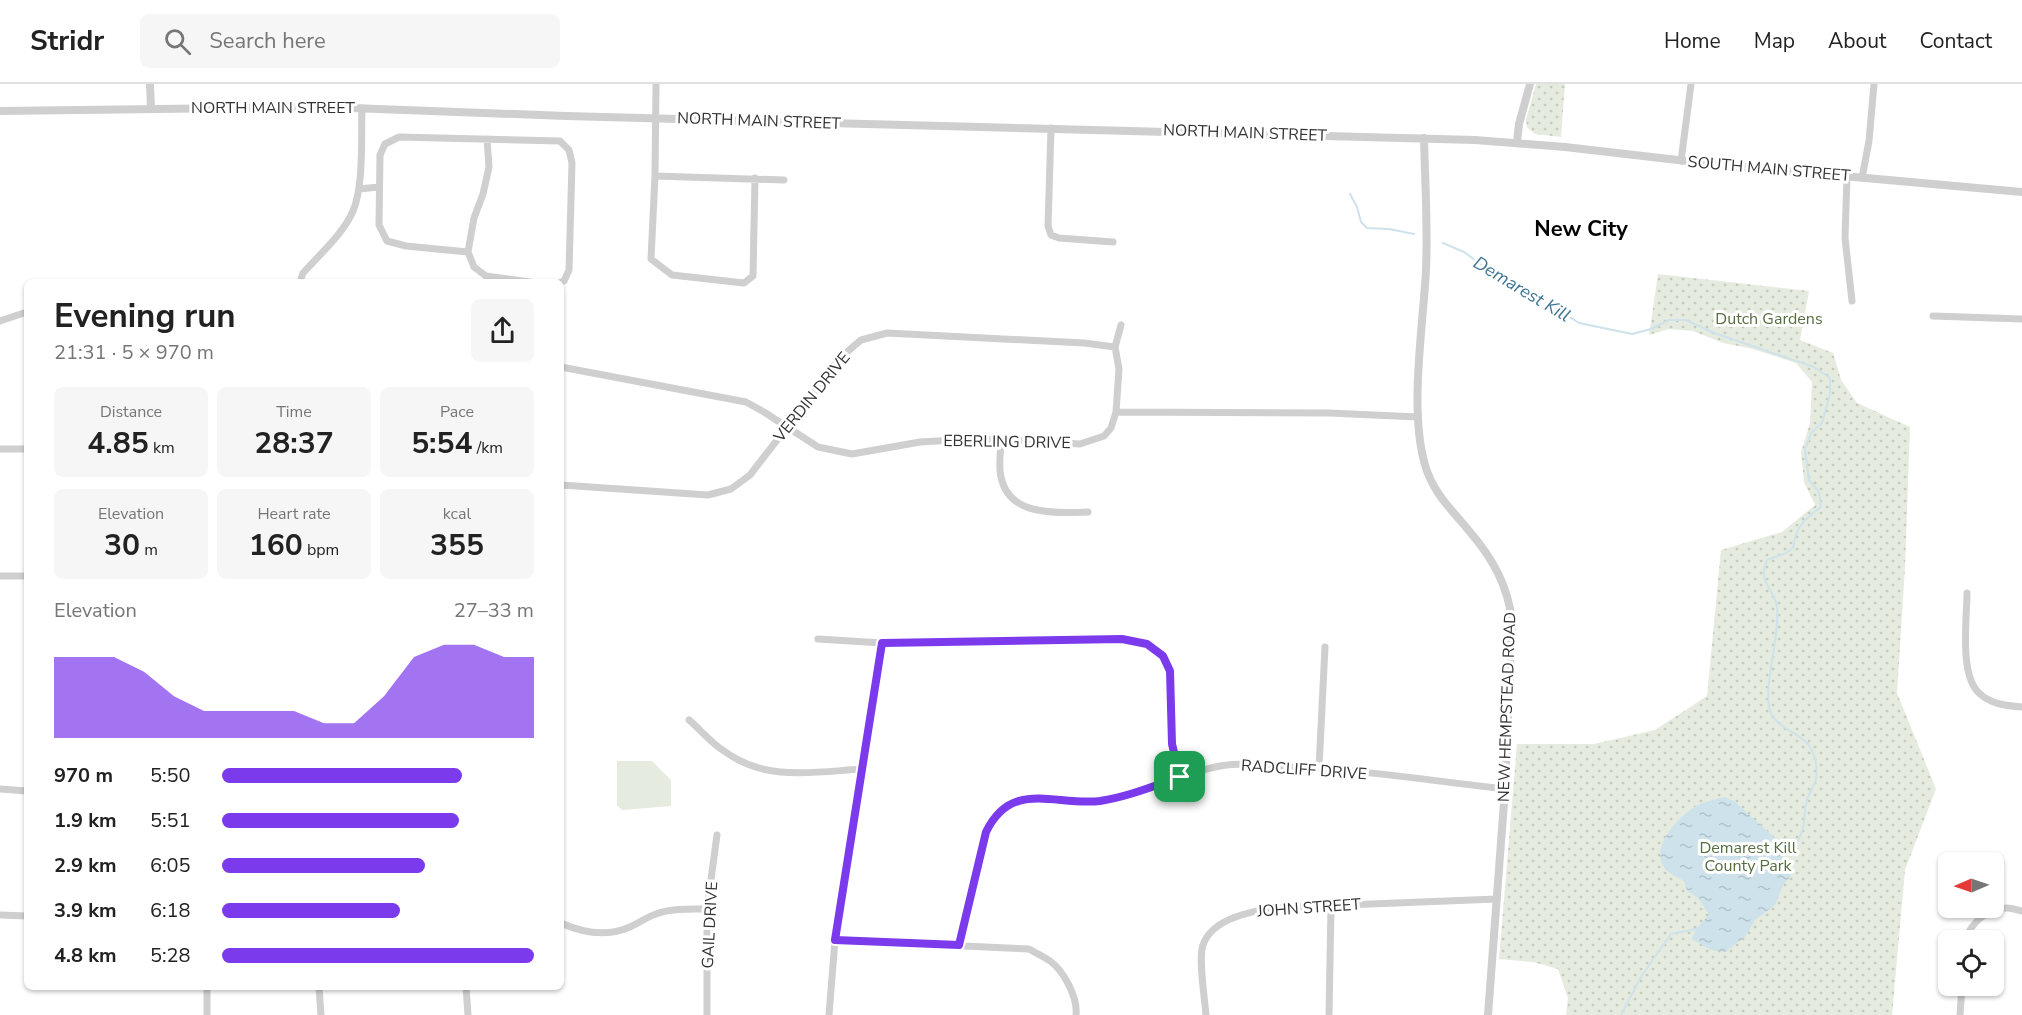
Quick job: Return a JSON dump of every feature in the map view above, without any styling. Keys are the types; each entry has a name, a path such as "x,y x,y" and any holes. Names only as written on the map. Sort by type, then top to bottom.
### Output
{"street":[{"path":"150,84 151,108"},
{"path":"656,84 651,260 672,275 726,283 744,283 753,276 755,178"},
{"path":"1517,142 1530,84"},
{"path":"1681,161 1691,84"},
{"path":"1862,178 1869,141 1875,84"},
{"path":"301,279 303,273 345,226 354,210 359,189 362,108"},
{"name":"NORTH MAIN STREET","path":"0,111 362,108 523,115 1517,142"},
{"path":"1052,128 1048,226 1051,235 1059,238 1113,242"},
{"path":"468,252 406,246 387,241 379,225 380,154 385,144 399,136 560,141 569,150 572,163 569,270 564,281"},
{"name":"NEW HEMPSTEAD ROAD","path":"1424,138 1426,268 1418,417 1425,465 1435,490 1471,533 1498,571 1509,601 1512,621 1505,789 1488,1015"},
{"path":"488,139 489,167 483,194 474,218 468,252 474,267 486,276 508,279"},
{"name":"SOUTH MAIN STREET","path":"1517,142 1681,161 2022,192"},
{"path":"655,176 784,180"},
{"path":"1847,177 1845,238 1852,301"},
{"path":"359,189 379,187"},
{"path":"0,321 24,313"},
{"path":"1933,316 2022,319"},
{"path":"1121,325 1115,347 1119,369 1116,412 1329,413 1418,417"},
{"name":"VERDIN DRIVE","path":"564,485 708,495 731,489 750,475 842,357 861,340 887,333 1084,343 1115,347"},
{"name":"EBERLING DRIVE","path":"564,368 746,402 788,426 818,447 852,454 920,442 1001,439 1080,444 1104,436 1111,428 1116,412"},
{"path":"1001,439 1000,476 1006,492 1023,506 1043,513 1088,512"},
{"path":"0,449 24,449"},
{"path":"0,576 24,576"},
{"path":"1967,593 1966,657 1969,676 1977,692 1986,699 2007,706 2022,707"},
{"path":"818,639 882,643 1122,639 1147,644 1163,656 1170,671 1172,744 1180,777"},
{"path":"829,1015 835,940 882,643"},
{"path":"1319,768 1325,647"},
{"path":"689,720 724,752 765,771 790,774 862,769"},
{"name":"RADCLIFF DRIVE","path":"959,945 986,832 993,817 1002,807 1016,800 1098,801 1120,797 1220,766 1245,764 1319,768 1505,789"},
{"path":"0,789 24,790"},
{"name":"GAIL DRIVE","path":"707,1015 708,909 717,835"},
{"name":"JOHN STREET","path":"1206,1015 1203,945 1214,929 1236,915 1270,908 1497,899"},
{"path":"1329,1015 1331,906"},
{"path":"1970,930 1981,917 1992,911 2006,908 2022,911"},
{"path":"564,924 581,932 604,933 627,928 655,914 674,909 708,909"},
{"path":"0,915 24,916"},
{"path":"835,940 1029,949 1052,962 1069,985 1077,1004 1076,1015"},
{"path":"207,990 207,1015"},
{"path":"320,990 321,1015"},
{"path":"466,990 468,1015"},
{"path":"1960,1015 1961,996"}],"green space":[{"path":"1536,84 1565,84 1561,137 1535,134 1527,127 1526,120"},
{"name":"Demarest Kill County Park","path":"1658,274 1809,291 1800,340 1833,353 1841,380 1857,403 1910,427 1905,567 1897,693 1936,789 1905,870 1892,1015 1566,1015 1568,998 1558,969 1533,962 1499,959 1517,744 1594,744 1655,730 1707,696 1721,550 1782,532 1815,505 1804,482 1801,452 1810,423 1812,382 1796,363 1753,349 1723,343 1693,331 1669,329 1649,335"},
{"path":"617,761 652,761 671,780 671,806 622,810 617,805"}],"water":[{"path":"1724,797 1734,801 1774,837 1769,845 1774,849 1778,847 1783,850 1782,857 1795,871 1783,885 1775,905 1755,920 1746,936 1725,952 1711,950 1692,939 1696,929 1709,915 1699,899 1687,891 1684,881 1667,871 1660,854 1666,836 1686,813 1700,804"}],"waterway":[{"name":"Demarest Kill","path":"1350,194 1361,222 1367,228 1414,234"},
{"name":"Demarest Kill","path":"1443,243 1464,252 1506,283 1552,306 1579,323 1632,334 1651,329 1669,320 1686,320 1714,333 1814,367 1830,378 1830,394 1822,423 1811,433 1805,450 1809,480 1819,492 1821,507 1801,524 1793,548 1767,560 1764,568 1765,580 1777,607 1769,682 1769,707 1771,714 1779,724 1808,744 1817,770 1816,779 1807,800 1801,835 1795,845 1782,856"},
{"path":"1621,1015 1642,975 1671,934 1696,929"}],"district":[{"name":"New City","path":"1581,229"}],"route":[{"path":"1122,639 1147,644 1163,656 1170,671 1172,744 1180,777 1120,797 1098,801 1016,800 1002,807 993,817 986,832 959,945 835,940 882,643 1122,639"}],"park label":[{"name":"Dutch Gardens","path":"1769,319"}]}
